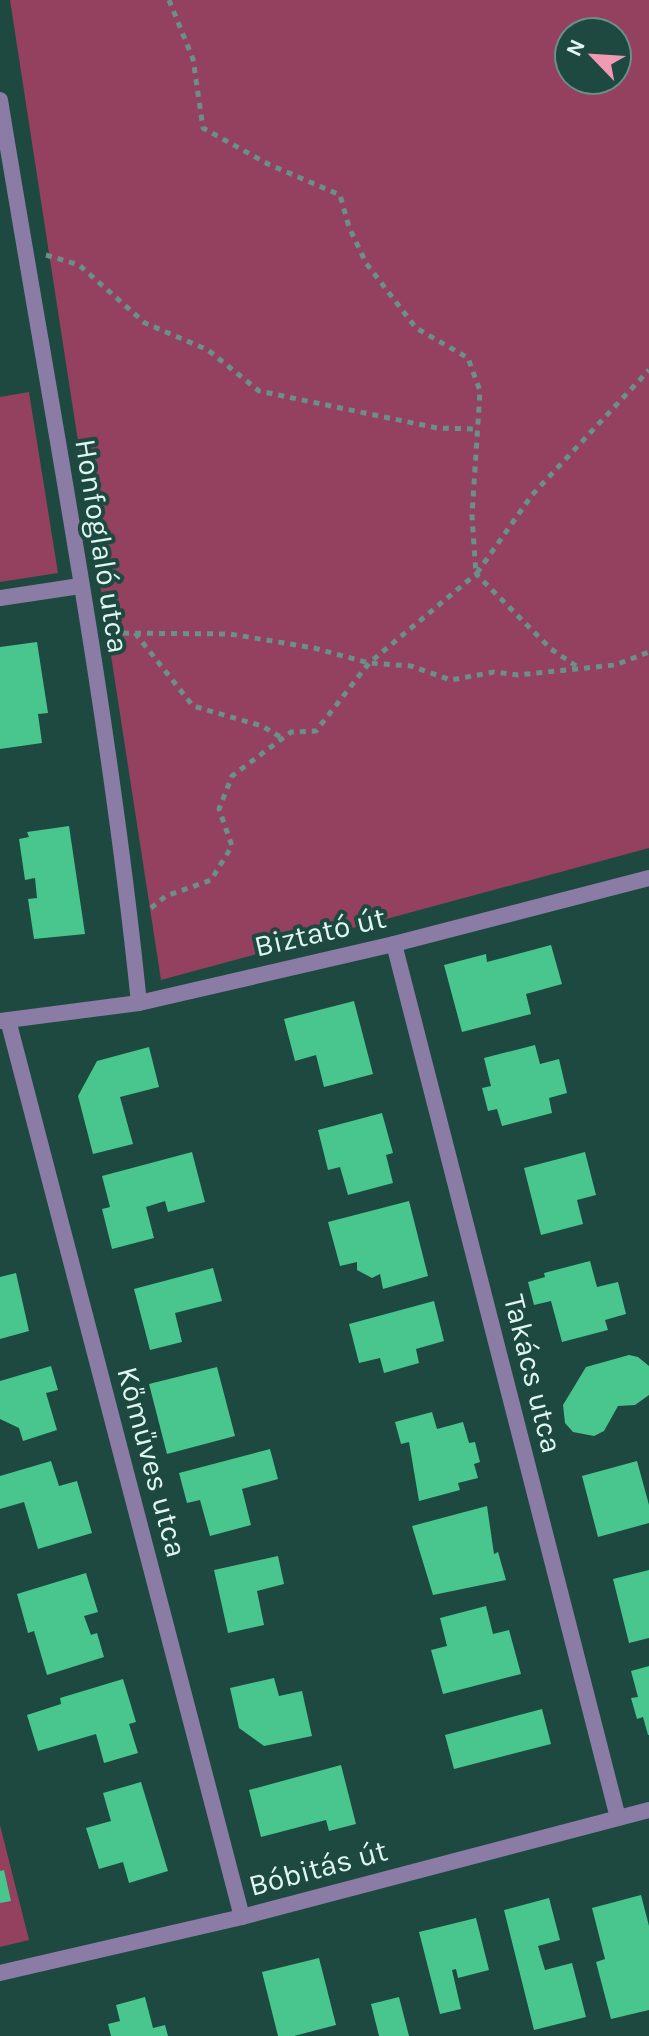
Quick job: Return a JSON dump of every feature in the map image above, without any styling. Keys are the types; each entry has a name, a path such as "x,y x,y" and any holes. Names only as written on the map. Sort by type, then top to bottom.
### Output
{"street":[{"name":"Honfoglaló utca","path":"0,100 7,186 27,264 88,635 131,923 139,1003"},
{"path":"0,598 80,586"},
{"name":"Biztató út","path":"4,1021 139,1003 394,944 649,878"},
{"name":"Takács utca","path":"394,944 618,1818"},
{"name":"Kőműves utca","path":"4,1021 242,1917"},
{"name":"Bóbitás út","path":"0,1973 242,1917 649,1810"}],"path":[{"path":"167,1 193,59 203,128 268,164 340,195 349,227 366,263 416,328 468,358 480,391 472,516 476,574 551,649 579,668"},
{"path":"27,264 45,255 79,265 145,323 208,350 259,391 437,428 477,429"},
{"path":"131,923 166,896 211,880 232,846 219,809 232,776 291,732 316,731 369,663 476,574 532,495 649,370"},
{"path":"134,632 193,706 262,726 282,738"},
{"path":"88,635 134,632 230,634 314,648 369,663 411,666 451,680 494,672 518,675 615,665 649,652"}],"shaded area":[{"path":"10,0 649,0 649,848 161,980"},
{"path":"29,392 58,573 0,582 0,397"},
{"path":"0,1825 29,1940 0,1947"}],"building":[{"path":"37,642 48,713 38,714 42,743 0,749 0,647"},
{"path":"69,826 85,934 34,939 28,899 37,898 35,878 25,880 19,839 29,837 27,832"},
{"path":"551,945 562,984 526,994 531,1014 462,1032 444,965 486,954 487,962"},
{"path":"354,1001 373,1074 324,1087 316,1055 295,1061 284,1019"},
{"path":"535,1045 540,1064 559,1059 567,1093 549,1098 552,1113 502,1126 497,1109 488,1111 482,1088 491,1086 484,1058"},
{"path":"149,1047 159,1087 120,1097 133,1144 93,1154 78,1096 97,1061"},
{"path":"382,1113 393,1153 386,1155 393,1183 348,1195 340,1167 328,1170 318,1130"},
{"path":"192,1152 205,1202 168,1212 165,1201 146,1207 154,1238 112,1249 102,1209 110,1207 102,1176"},
{"path":"585,1152 596,1195 577,1200 583,1224 541,1235 524,1168"},
{"path":"409,1201 428,1276 383,1289 380,1274 372,1278 357,1270 357,1262 340,1266 328,1222"},
{"path":"590,1261 597,1287 618,1282 626,1314 605,1320 608,1330 562,1342 551,1301 534,1305 528,1282 545,1277 544,1273"},
{"path":"213,1268 222,1301 175,1313 182,1342 150,1350 134,1289"},
{"path":"16,1273 29,1331 0,1339 0,1277"},
{"path":"434,1301 444,1341 416,1349 419,1363 384,1373 380,1358 359,1363 349,1324"},
{"path":"629,1355 638,1357 649,1366 649,1395 635,1405 618,1406 604,1431 594,1436 573,1432 565,1423 563,1405 586,1367"},
{"path":"51,1366 58,1390 46,1393 57,1430 23,1441 19,1428 0,1419 0,1381"},
{"path":"217,1367 235,1436 167,1454 149,1384"},
{"path":"432,1412 437,1429 463,1422 469,1443 475,1442 480,1462 474,1464 478,1478 458,1483 460,1490 419,1501 409,1442 401,1444 395,1422"},
{"path":"270,1449 278,1479 242,1489 251,1525 210,1536 200,1500 187,1503 179,1473"},
{"path":"51,1461 59,1486 77,1481 92,1533 38,1549 24,1502 0,1509 0,1476"},
{"path":"637,1461 649,1505 649,1523 598,1537 582,1476"},
{"path":"487,1506 494,1554 498,1552 506,1580 433,1595 412,1526"},
{"path":"278,1556 284,1584 257,1591 264,1625 228,1633 214,1570"},
{"path":"649,1570 649,1638 629,1643 613,1579"},
{"path":"86,1573 98,1612 84,1616 91,1635 97,1633 104,1657 47,1675 34,1631 28,1633 17,1594"},
{"path":"486,1606 493,1634 509,1630 521,1674 443,1694 431,1650 447,1646 440,1618"},
{"path":"649,1666 648,1735 643,1717 637,1719 631,1698 638,1697 631,1671"},
{"path":"274,1678 279,1696 302,1691 312,1736 264,1746 239,1728 230,1688"},
{"path":"123,1679 136,1722 129,1724 138,1753 104,1763 96,1734 38,1751 27,1715 61,1704 60,1698"},
{"path":"542,1709 551,1744 454,1769 445,1735"},
{"path":"341,1765 356,1824 329,1831 326,1820 261,1837 249,1790"},
{"path":"141,1782 168,1871 129,1883 123,1862 99,1869 86,1828 111,1821 103,1793"},
{"path":"4,1870 11,1901 0,1903 0,1871"},
{"path":"641,1895 649,1926 649,2010 611,2019 596,1962 605,1959 592,1908"},
{"path":"549,1898 560,1940 538,1946 545,1970 572,1963 586,2017 534,2030 504,1910"},
{"path":"476,1918 489,1970 458,1978 456,1969 452,1970 461,2009 440,2014 419,1932"},
{"path":"319,1958 336,2025 294,2036 278,2036 262,1972"},
{"path":"145,1997 153,2028 165,2025 168,2036 111,2036 108,2024 120,2021 116,2005"},
{"path":"399,1997 409,2036 379,2036 371,2004"}]}
